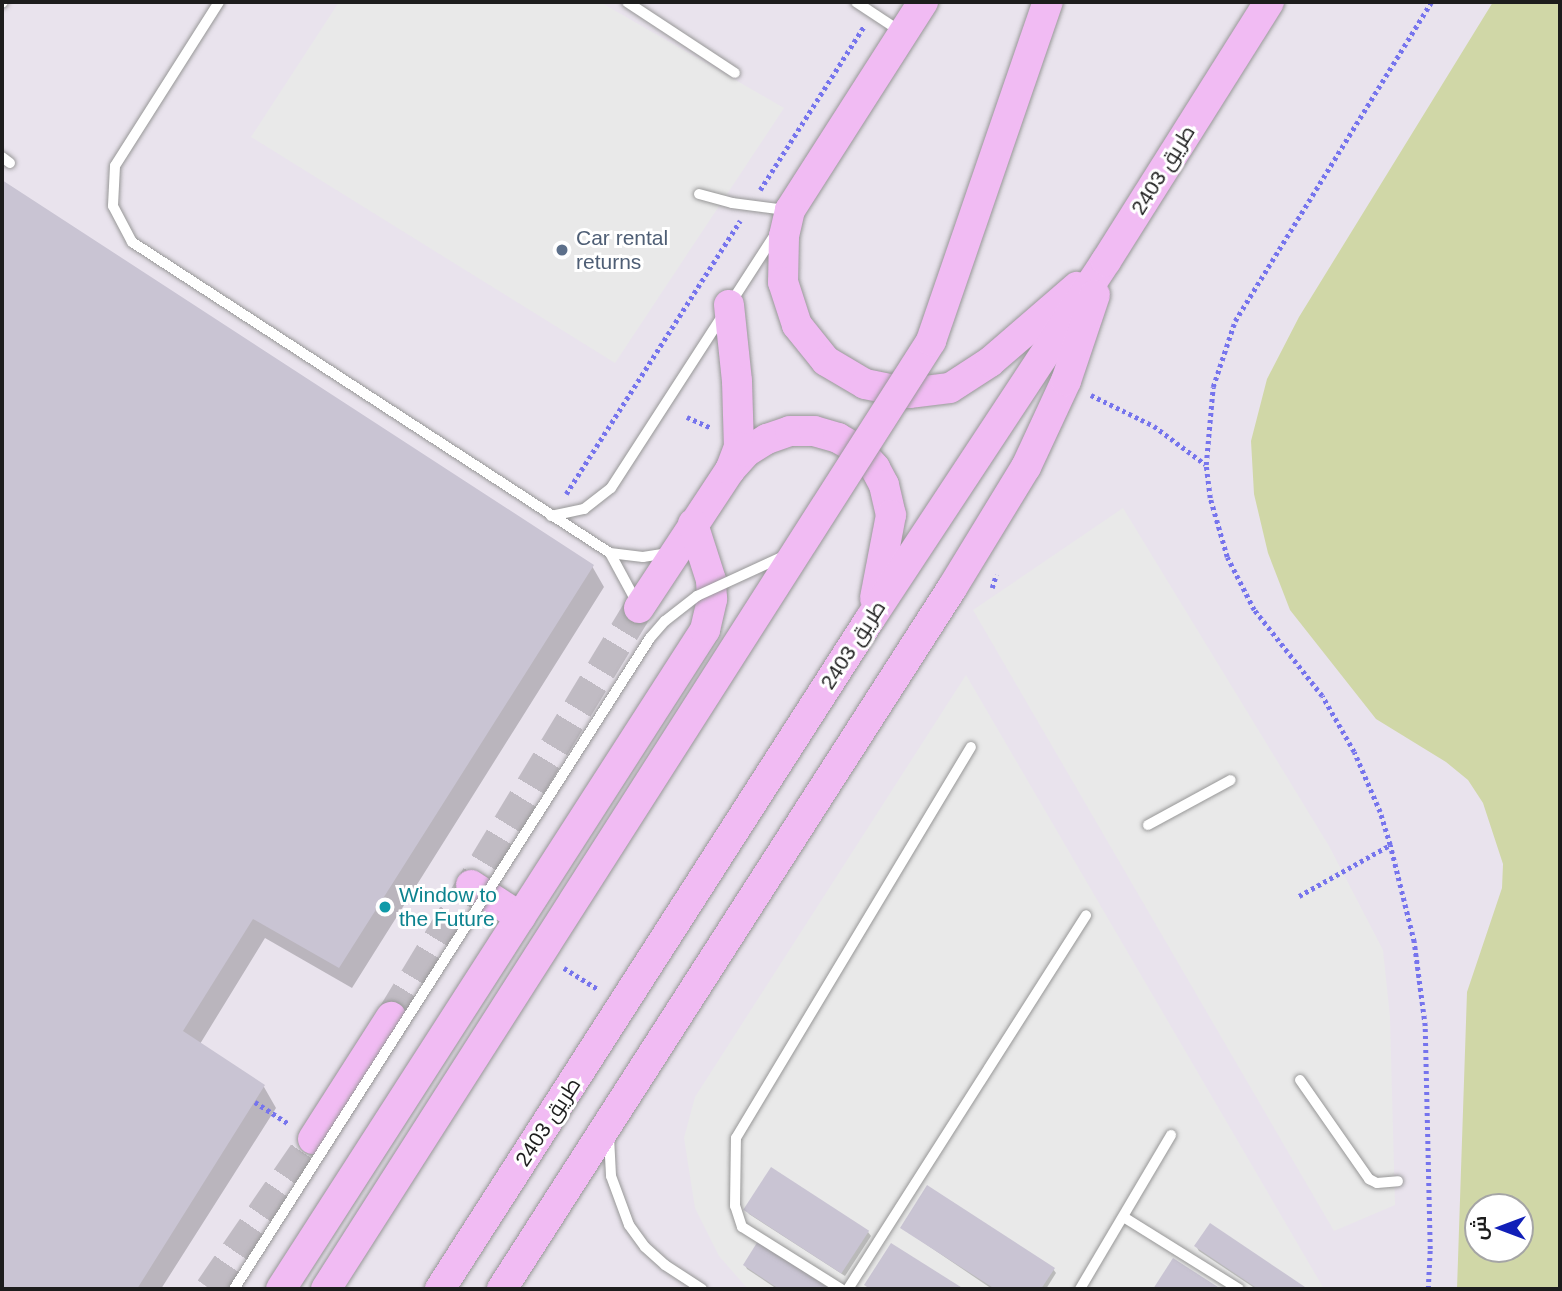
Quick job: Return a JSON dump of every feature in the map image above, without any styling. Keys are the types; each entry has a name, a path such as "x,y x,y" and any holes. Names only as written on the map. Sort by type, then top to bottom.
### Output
{"main road":[{"path":"326,1289 931,341 1048,2"},
{"name":"طريق 2403","path":"440,1289 870,619 1106,261 1269,2"},
{"path":"913,13 790,211 784,236 783,282 797,325 826,361 865,384 909,393 950,388 990,362 1106,261"},
{"path":"502,1289 959,577 1026,467 1066,382 1106,261"},
{"path":"729,305 737,381 739,447 730,470"},
{"path":"639,608 730,470 746,452 767,439 790,432 814,431 838,438 859,450 880,477 891,514 889,539 870,619"},
{"path":"281,1289 705,630 712,599 711,580 694,524"},
{"path":"471,885 520,917"},
{"path":"313,1139 391,1017"}],"lane":[{"path":"219,2 115,166 113,206 132,242 610,553 643,557 676,552"},
{"path":"626,2 735,73"},
{"path":"856,2 873,13 913,13"},
{"path":"551,516 583,509 611,488 790,211 750,206 699,194"},
{"path":"234,1289 650,638 665,621 697,596 795,551"},
{"path":"610,553 639,608"},
{"path":"841,1289 742,1227 735,1206 736,1138 971,747"},
{"path":"1147,825 1231,780"},
{"path":"848,1289 1086,915"},
{"path":"1300,1080 1369,1179 1377,1183 1398,1181"},
{"path":"611,1122 611,1175 629,1226 645,1247 665,1265 702,1289"},
{"path":"1080,1289 1125,1218 1171,1135"},
{"path":"1125,1218 1239,1289"}],"path":[{"path":"1428,1289 1430,1250 1425,1026 1414,942 1390,845 1380,812 1348,741 1322,696 1254,610 1227,557 1210,498 1206,464 1213,387 1235,321 1431,2"},
{"path":"551,516 873,13"},
{"path":"1066,382 1154,426 1206,464"},
{"path":"687,417 716,429"},
{"path":"1299,896 1390,845"},
{"path":"556,962 601,991"},
{"path":"255,1102 313,1139"}],"shaded area":[{"name":"Car rental returns","path":"339,2 600,2 784,108 615,363 251,137"},
{"path":"1493,2 1560,2 1560,1289 1457,1289 1467,992 1502,888 1503,864 1483,803 1468,780 1446,762 1376,719 1290,610 1268,553 1254,494 1251,441 1267,379 1299,317"},
{"path":"1123,508 1329,846 1383,950 1390,1017 1395,1205 1334,1231 973,610"},
{"path":"966,675 1324,1289 748,1289 719,1256 695,1208 684,1138 695,1097"}],"building":[{"path":"2,180 594,565 339,968 253,919 183,1031 265,1085 137,1289 2,1289"},
{"path":"771,1167 869,1231 841,1273 743,1210"},
{"path":"927,1185 1055,1268 1041,1289 995,1289 900,1228"},
{"path":"1210,1223 1308,1289 1258,1289 1194,1246"},
{"path":"758,1241 830,1289 779,1289 743,1265"},
{"path":"891,1243 964,1289 870,1289 864,1285"},
{"path":"1173,1258 1221,1289 1153,1289"}],"tunnel":[{"path":"391,1017 639,608"},
{"path":"210,1289 313,1139"}],"place":[{"name":"Car rental returns","path":"562,250"},
{"name":"Window to the Future","path":"385,907"}]}
